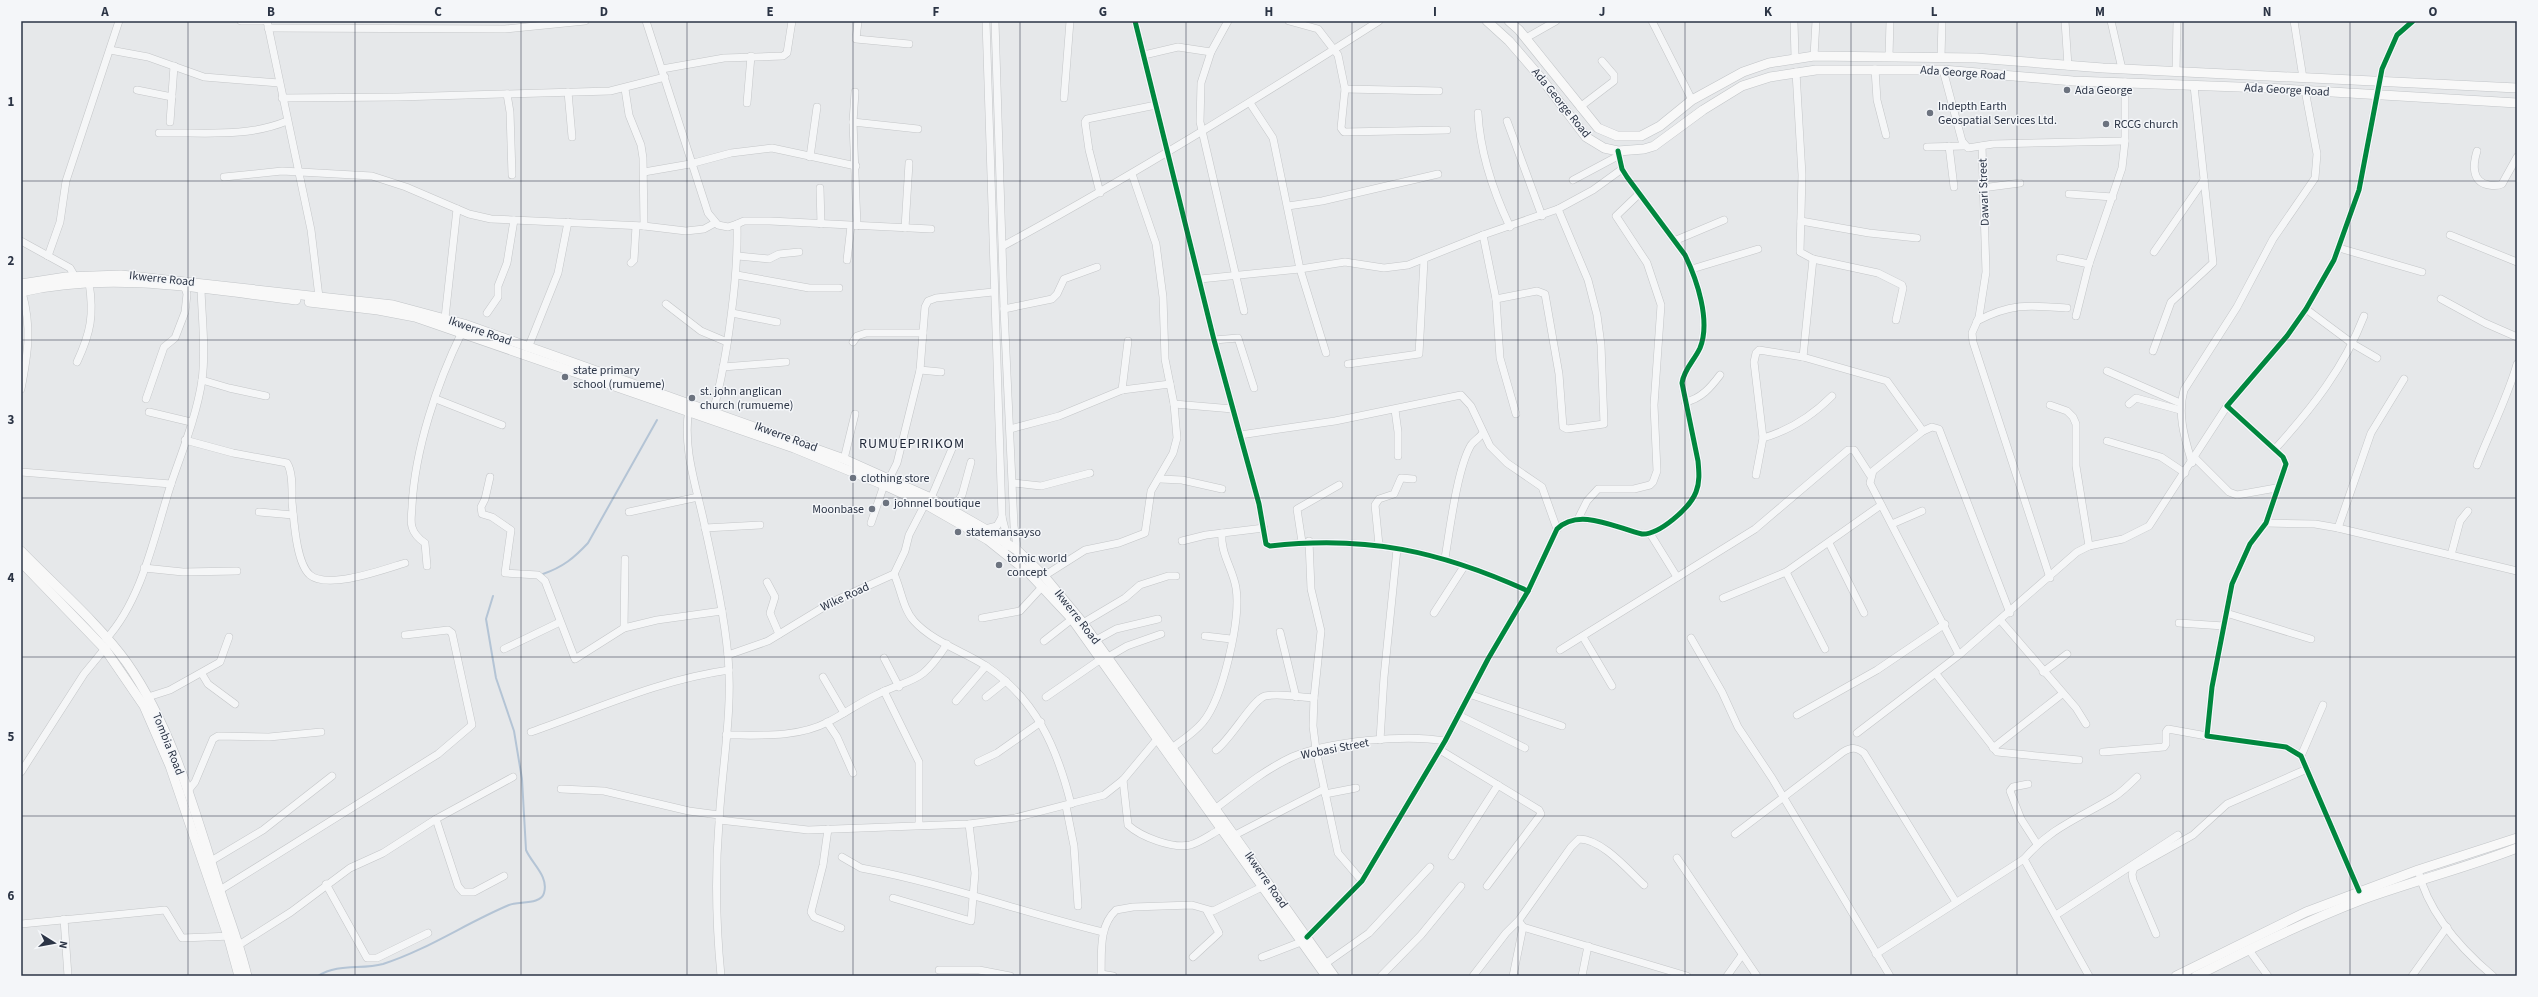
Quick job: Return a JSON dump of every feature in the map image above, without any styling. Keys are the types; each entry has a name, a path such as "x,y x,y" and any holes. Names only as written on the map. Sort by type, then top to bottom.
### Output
{"main road":[{"name":"Ada George Road","path":"1487,21 1509,41 1541,78 1586,137 1604,148 1618,154 1644,150 1654,146 1703,110 1742,86 1796,72 1875,69 1943,70 2042,79 2305,90 2376,96 2517,103"},
{"name":"Ada George Road","path":"1509,21 1526,38 1598,128 1607,133 1630,138 1651,132 1692,100 1743,72 1794,57 1941,57 2176,72 2517,88"},
{"name":"Ikwerre Road","path":"21,289 120,274 393,305 444,318 689,408"},
{"name":"Ikwerre Road","path":"77,280 202,289 396,313 462,332 844,459 887,482 928,501 952,510 1005,540 1018,551 1044,576 1083,623 1096,640 1104,658 1221,829 1262,887 1279,905"},
{"name":"Ikwerre Road","path":"712,415 887,482"},
{"name":"Ikwerre Road","path":"928,501 988,540 1018,563 1072,619 1173,747 1216,808 1279,905 1304,940 1326,976"},
{"name":"Tombia Road","path":"23,561 127,663 148,697 164,729 211,861 232,936 239,976"},
{"name":"Tombia Road","path":"107,644 135,689 154,725 232,936 239,945 247,976"},
{"path":"2196,976 2299,925 2419,875 2517,838"},
{"path":"2176,976 2306,912 2359,892 2517,848"},
{"name":"Ikwerre Road","path":"1304,940 1334,976"}],"street":[{"path":"48,256 60,222 66,181 119,21"},
{"path":"241,21 262,21"},
{"path":"319,297 311,230 282,98 268,25 505,29 585,21"},
{"path":"646,21 665,77 690,164 708,213 715,223 728,227 744,221 770,221 931,229"},
{"path":"662,69 724,58 785,54 792,21"},
{"path":"858,21 856,40 909,44"},
{"path":"986,21 993,292 1002,517 1005,553"},
{"path":"994,21 1004,309 1014,526 1018,551 1018,563"},
{"path":"1064,98 1070,21"},
{"path":"1135,21 1214,340 1240,434 1268,546 1305,542 1379,545 1445,558 1528,590"},
{"path":"1228,21 1211,52 1201,83 1201,132 1238,275 1244,311"},
{"path":"1289,21 1318,28 1335,49 1341,60 1345,89 1341,128 1344,132 1447,130"},
{"path":"1003,246 1132,174 1167,151 1250,103 1379,21"},
{"path":"1526,38 1556,21"},
{"path":"1652,21 1692,100"},
{"path":"1794,21 1794,57"},
{"path":"1814,56 1816,21"},
{"path":"1889,56 1890,21"},
{"path":"1941,57 1942,21"},
{"path":"2065,21 2068,66"},
{"path":"2111,21 2122,69"},
{"path":"2176,72 2177,21"},
{"path":"2294,21 2304,78"},
{"path":"1857,733 1936,674 2001,621 2050,578 2065,561 2089,546 2123,539 2149,526 2185,473 2227,406 2269,359 2306,310 2324,279 2339,248 2360,183 2372,130 2379,82 2391,45 2397,35 2413,21"},
{"path":"1144,55 1178,47 1211,52"},
{"path":"110,50 148,57 204,76 265,83 279,83"},
{"path":"747,103 752,56"},
{"path":"1580,107 1614,81 1614,75 1602,61"},
{"path":"170,122 174,66"},
{"path":"1875,69 1877,100 1886,135"},
{"name":"Dawari Street","path":"1943,70 1964,146 1968,148 1982,146 1982,188 1986,235 1986,272 1977,321 1972,333 1986,384 2050,578"},
{"path":"1796,72 1802,175 1800,252 1812,260 1872,271 1902,285 1904,288 1896,320"},
{"path":"282,98 398,98 625,89 665,77"},
{"path":"2076,316 2089,264 2122,168 2125,141 2125,82"},
{"path":"2152,351 2171,302 2213,263 2194,86"},
{"path":"625,89 631,123 641,146 644,172 640,226 634,260 631,263"},
{"path":"1345,89 1439,91"},
{"path":"137,90 172,97"},
{"path":"2276,488 2242,494 2229,492 2193,460 2180,406 2184,390 2237,307 2273,239 2315,178 2317,154 2305,90"},
{"path":"568,92 572,137"},
{"path":"847,260 854,226 856,166 854,122 855,92"},
{"path":"507,94 510,112 512,175"},
{"path":"1250,103 1273,138 1300,269 1326,353"},
{"path":"1100,193 1089,150 1085,122 1087,119 1156,105"},
{"path":"810,157 817,107"},
{"path":"1478,113 1479,131 1491,182 1510,227"},
{"path":"159,133 252,132 268,129 287,121"},
{"path":"1506,121 1542,216"},
{"path":"854,122 918,129"},
{"path":"1982,146 1993,144 2125,141"},
{"path":"1949,146 1954,187"},
{"path":"1927,147 1964,146"},
{"path":"644,172 690,164 731,153 772,148 856,166"},
{"path":"2477,151 2473,165 2474,171 2481,182 2490,185 2502,184 2517,157"},
{"path":"1262,957 1304,940 1362,881 1445,741 1469,694 1528,590 1557,529 1564,522 1579,517 1642,534 1651,534 1682,511 1693,499 1699,484 1695,441 1685,402 1682,383 1683,375 1700,347 1703,336 1702,308 1692,269 1674,241 1622,169 1618,154 1573,180"},
{"path":"905,228 909,163"},
{"path":"1200,279 1300,269 1345,262 1396,268 1424,260 1483,235 1542,216 1558,209 1587,194 1622,169"},
{"path":"224,177 264,172 298,172 372,176 406,187 456,209 491,219 640,226 695,231 715,223"},
{"path":"1044,576 1085,550 1119,542 1145,533 1152,491 1173,453 1177,438 1174,404 1165,359 1163,297 1156,244 1132,174"},
{"path":"1288,206 1322,201 1438,174"},
{"path":"2154,252 2204,180"},
{"path":"1982,188 2020,183"},
{"path":"820,188 821,224"},
{"path":"1579,517 1587,501 1598,489 1642,487 1653,482 1657,471 1654,405 1661,305 1647,263 1616,216 1639,194"},
{"path":"2069,194 2113,197"},
{"path":"444,318 456,209"},
{"path":"1496,299 1537,292 1545,294 1559,374 1563,427 1568,429 1604,424 1601,345 1597,315 1588,280 1558,209"},
{"path":"487,313 498,297 498,286 507,263 514,220"},
{"path":"1674,241 1724,220"},
{"path":"1801,221 1876,234 1917,238"},
{"path":"528,348 558,273 568,222"},
{"path":"712,415 723,367 737,275 737,224"},
{"path":"1483,235 1496,299 1500,358 1516,414"},
{"path":"2450,235 2517,262"},
{"path":"21,241 70,268 77,280"},
{"path":"2339,248 2422,272"},
{"path":"1692,269 1758,249"},
{"path":"738,256 769,259 779,254 799,252"},
{"path":"2060,258 2089,264"},
{"path":"1348,364 1419,354 1424,260"},
{"path":"1803,357 1812,260"},
{"path":"1004,309 1052,299 1057,294 1064,279 1097,267"},
{"path":"737,275 809,288 839,288"},
{"path":"77,362 88,340 93,318 89,282"},
{"path":"146,399 164,347 174,338 185,312 187,294 185,288"},
{"path":"21,289 28,313 29,339 21,389"},
{"path":"21,772 84,674 107,644 128,609 144,568 191,422 202,380 202,289"},
{"path":"870,523 897,462 920,370 923,333 928,301 993,292"},
{"path":"2441,299 2485,323 2517,337"},
{"path":"666,304 701,332 727,342"},
{"path":"1977,321 2002,308 2037,306 2067,308"},
{"path":"2306,310 2353,344 2376,358"},
{"path":"732,313 778,322"},
{"path":"2274,449 2319,399 2353,344 2364,316"},
{"path":"427,566 425,543 414,532 412,526 416,474 427,426 446,368 462,332"},
{"path":"853,342 857,336 866,333 923,333"},
{"path":"1214,340 1238,338 1254,388"},
{"path":"1122,390 1128,341"},
{"path":"1756,475 1763,438 1754,362 1756,353 1759,350 1803,357 1887,381 1923,431"},
{"path":"723,367 786,362"},
{"path":"2477,465 2488,434 2514,386 2517,364"},
{"path":"920,370 941,372"},
{"path":"2107,371 2180,406"},
{"path":"1685,402 1693,401 1703,394 1720,375"},
{"path":"2338,528 2371,434 2404,379"},
{"path":"202,380 229,388 266,396"},
{"path":"1010,429 1059,416 1122,390 1170,384"},
{"path":"1240,434 1395,410 1461,395 1467,399 1480,422 1482,434 1499,456 1542,487 1557,529"},
{"path":"1763,438 1796,425 1816,413 1832,396"},
{"path":"2129,404 2136,398 2180,406"},
{"path":"436,399 502,425"},
{"path":"1174,404 1233,409"},
{"path":"2050,405 2067,411 2074,417 2076,424 2076,466 2089,546"},
{"path":"2207,736 2212,687 2226,613 2239,565 2257,532 2266,524 2276,488 2286,464 2283,457 2227,406"},
{"path":"689,408 688,455 706,528 722,611 729,670 726,735 719,818 716,915 721,976"},
{"path":"1395,410 1398,432 1398,456"},
{"path":"149,412 191,422"},
{"path":"844,459 855,414"},
{"path":"1870,475 1923,431 1932,427 1939,429 2010,612"},
{"path":"1445,558 1456,498 1468,454 1471,445 1482,434"},
{"path":"185,440 234,453 287,463 298,546 305,568 309,574 318,579 345,579 405,563"},
{"path":"2106,441 2161,457 2185,473"},
{"path":"954,444 928,501 909,535 905,551 894,574 911,617 934,638 948,644 986,666 1006,680 1033,708 1041,722 1058,760 1068,805 1074,846 1078,906"},
{"path":"1560,650 1755,529 1848,450 1854,450 1870,475 1870,482 1881,505 1945,624 1959,655"},
{"path":"952,510 962,495 971,462"},
{"path":"21,472 171,484"},
{"path":"1013,483 1041,486 1090,474"},
{"path":"490,477 485,499 481,507 482,514 492,517 511,530 505,573 538,575 545,581 560,622 576,659 624,628 657,620 722,611"},
{"path":"1379,545 1375,505 1379,499 1394,494 1401,478 1414,479"},
{"path":"1160,479 1182,480 1222,489"},
{"path":"1339,485 1297,509 1305,542 1311,589 1321,631 1314,698 1313,726 1316,750 1338,853 1362,881"},
{"path":"630,512 698,497"},
{"path":"1723,598 1786,572 1881,505"},
{"path":"1892,524 1922,511"},
{"path":"2451,555 2460,522 2468,511"},
{"path":"259,512 293,514"},
{"path":"985,529 996,526 1002,517"},
{"path":"2266,524 2315,524 2338,528 2517,571"},
{"path":"706,528 760,525"},
{"path":"1005,540 1014,526"},
{"path":"1182,541 1222,533 1264,528"},
{"path":"1173,747 1203,722 1210,712 1226,671 1236,591 1224,554 1222,533"},
{"path":"1651,534 1677,577"},
{"path":"988,540 1005,540"},
{"path":"1829,543 1864,612"},
{"path":"1380,740 1385,662 1397,549"},
{"path":"624,628 625,560"},
{"path":"1434,613 1465,565"},
{"path":"144,568 183,572 237,571"},
{"path":"1786,572 1825,649"},
{"name":"Wike Road","path":"728,655 768,641 832,602 894,574"},
{"path":"1083,623 1126,598 1140,585 1168,576 1176,576"},
{"path":"767,582 775,597 770,613 779,634"},
{"path":"982,618 1020,611 1042,587"},
{"path":"2226,613 2311,639"},
{"path":"1044,642 1072,619"},
{"path":"1096,640 1116,629 1158,619"},
{"path":"2001,621 2082,716 2086,724"},
{"path":"504,650 560,622"},
{"path":"2179,623 2224,626"},
{"path":"1797,715 1877,670 1945,624"},
{"path":"220,890 438,754 472,725 452,633 448,630 436,630 405,635"},
{"path":"1280,632 1296,697"},
{"path":"1046,697 1104,658 1127,646 1161,634"},
{"path":"1204,636 1231,639"},
{"path":"148,697 170,690 202,674 220,662 229,637"},
{"path":"1583,637 1612,686"},
{"path":"1691,638 1722,692 1738,727 1847,902 1890,976"},
{"path":"726,735 786,734 827,722 884,692 899,687 928,672 948,644"},
{"path":"2043,672 2067,654"},
{"path":"884,658 899,687"},
{"path":"956,701 986,666"},
{"path":"531,732 656,685 682,678 729,670"},
{"path":"202,674 208,684 235,704"},
{"path":"1936,674 1997,752 2004,755 2079,760"},
{"path":"823,677 844,713"},
{"path":"986,697 1006,680"},
{"path":"884,692 919,762 919,825"},
{"path":"1469,694 1562,726"},
{"path":"1993,748 2062,694"},
{"path":"1216,750 1223,745 1245,717 1254,702 1259,698 1273,695 1314,698"},
{"path":"2301,756 2324,705"},
{"path":"1458,715 1525,748"},
{"path":"827,722 853,773"},
{"path":"978,762 997,753 1041,722"},
{"path":"2103,752 2164,747 2166,744 2166,732 2168,729 2286,747 2301,756 2359,892"},
{"path":"187,792 195,782 214,739 218,736 269,737 321,732"},
{"path":"561,789 604,791 620,796 719,818 781,828 828,829 969,824 1015,818 1104,795 1123,780 1158,738"},
{"name":"Wobasi Street","path":"1216,808 1254,778 1292,757 1316,750 1380,740 1428,738 1445,741"},
{"path":"1735,834 1843,752 1851,747 1857,748 1864,753 1956,902"},
{"path":"1440,750 1539,810 1541,814 1487,886"},
{"path":"2156,934 2133,880 2132,874 2134,868 2193,835 2227,804 2307,768"},
{"path":"211,861 263,830 332,776"},
{"path":"239,945 292,912 326,884 350,868 383,853 436,819 513,777"},
{"path":"1876,954 2024,859 2037,844 2072,818 2116,796 2137,777"},
{"path":"1123,780 1128,825 1139,833 1168,843 1188,846 1221,829"},
{"path":"2028,784 2013,787 2010,791 2021,819 2037,844"},
{"path":"1452,856 1498,785"},
{"path":"1234,835 1325,792 1356,788"},
{"path":"436,819 458,886 463,892 474,892 504,876"},
{"path":"893,898 969,921 972,917 975,896 974,855 969,824"},
{"path":"828,829 823,865 810,912 814,917 841,928"},
{"path":"2056,916 2178,835"},
{"path":"1473,976 1506,933 1519,920 1579,838 1593,842 1614,856 1644,885"},
{"path":"842,857 860,868 1004,903 1047,919 1102,932"},
{"path":"1677,858 1756,976"},
{"path":"2024,859 2089,976"},
{"path":"1325,964 1369,933 1430,867"},
{"path":"2419,875 2447,927 2476,961 2493,976"},
{"path":"326,884 367,958 377,958 428,933"},
{"path":"1381,976 1421,935 1461,886"},
{"path":"1113,976 1101,975 1102,932 1112,914 1123,908 1192,905 1207,911 1219,910 1262,887"},
{"path":"21,924 165,910 182,938 232,936"},
{"path":"1193,957 1219,933 1207,911"},
{"path":"64,919 68,976"},
{"path":"1513,976 1523,928 1519,920"},
{"path":"2412,976 2447,927"},
{"path":"1523,928 1687,976"},
{"path":"1582,976 1588,946"},
{"path":"2250,950 2268,976"},
{"path":"1727,976 1742,955"},
{"path":"939,970 979,970 1010,976"}],"waterway":[{"path":"543,574 568,562 588,543 657,420"},
{"path":"318,976 334,969 383,964 431,944 509,905 539,899 544,893 545,887 542,876 526,850 522,779 514,731 496,678 486,619 493,596"}],"cycle path":[{"path":"1135,21 1214,340 1259,504 1266,544 1270,546 1305,543 1338,543 1402,549 1433,556 1464,566 1496,577 1528,591"},
{"path":"2359,891 2301,756 2286,747 2207,736 2212,687 2232,584 2250,544 2266,523 2286,464 2283,457 2227,406 2287,336 2306,309 2334,260 2359,190 2382,69 2397,35 2413,21"},
{"path":"1307,937 1362,881 1445,741 1488,659 1528,591 1557,529 1566,523 1587,519 1642,534 1649,533 1657,530 1681,513 1696,492 1699,481 1698,461 1682,383 1687,369 1700,348 1703,337 1704,326 1701,301 1694,276 1685,255 1627,177 1622,169 1618,151"}],"place":[{"name":"Ada George","path":"2067,90"},
{"name":"Indepth Earth Geospatial Services Ltd.","path":"1930,113"},
{"name":"RCCG church","path":"2106,124"},
{"name":"state primary school (rumueme)","path":"565,377"},
{"name":"st. john anglican church (rumueme)","path":"692,398"},
{"name":"clothing store","path":"853,478"},
{"name":"johnnel boutique","path":"886,503"},
{"name":"Moonbase","path":"872,509"},
{"name":"statemansayso","path":"958,532"},
{"name":"tomic world concept","path":"999,565"}],"district":[{"name":"RUMUEPIRIKOM","path":"912,444"}]}
